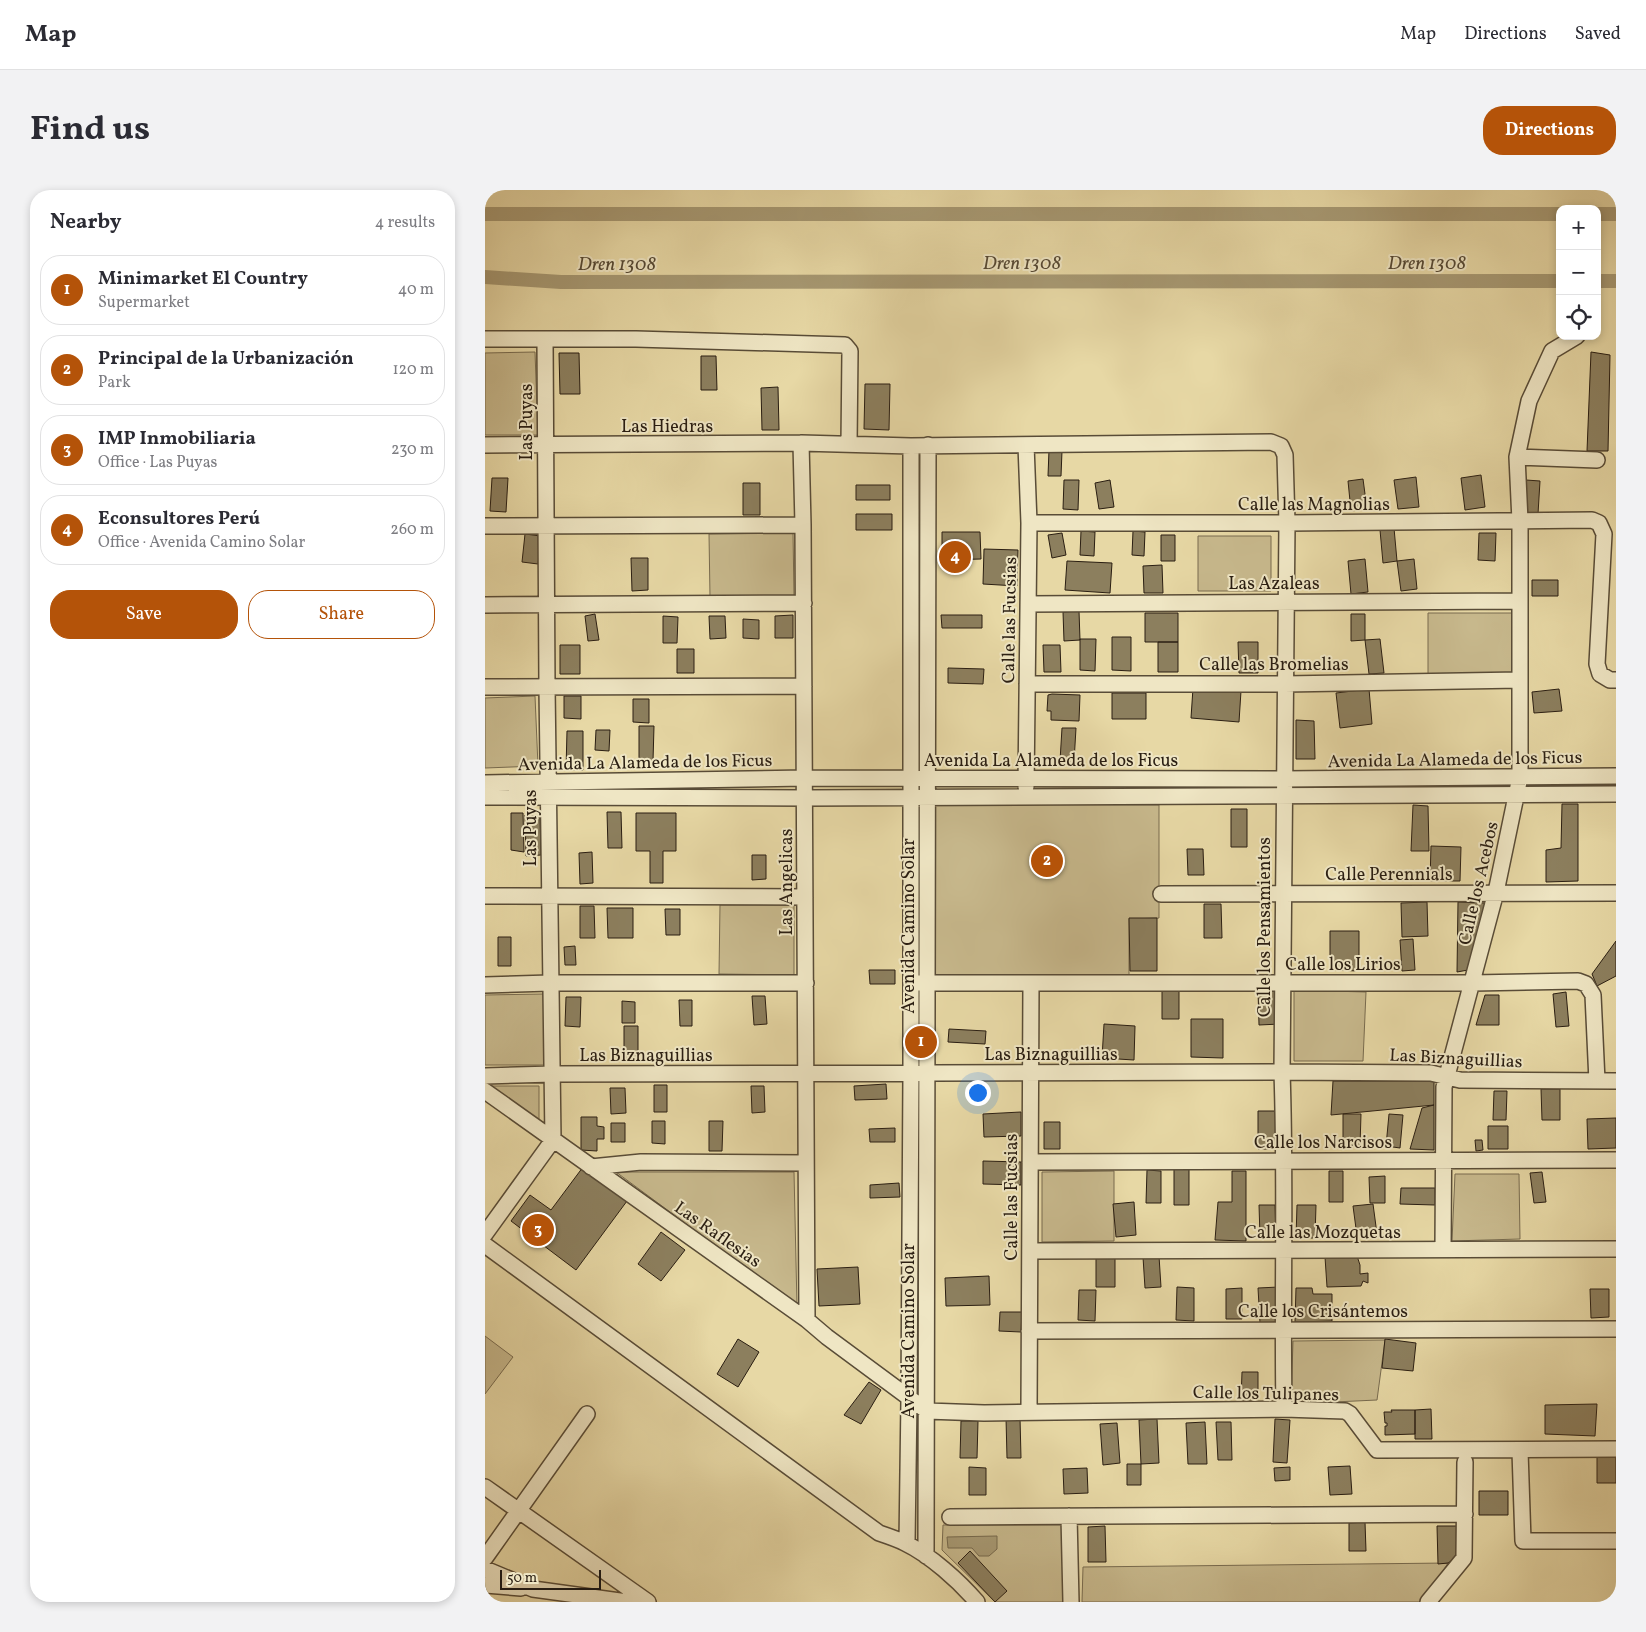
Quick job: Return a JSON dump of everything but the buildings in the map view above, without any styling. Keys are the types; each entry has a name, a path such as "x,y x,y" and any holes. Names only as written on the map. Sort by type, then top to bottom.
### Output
{"street":[{"path":"485,339 636,339 845,345 850,351 849,444"},
{"name":"Las Puyas","path":"545,339 546,604 553,1140"},
{"name":"Calle los Acebos","path":"1443,1249 1444,1087 1497,892 1520,777 1520,521 1517,457 1529,401 1551,351 1570,340"},
{"name":"Las Hiedras","path":"485,445 801,443 911,446 1271,442 1281,446"},
{"name":"Las Angelicas","path":"801,443 804,602 807,1320"},
{"name":"Avenida Camino Solar","path":"926,1556 928,445"},
{"name":"Calle las Fucsias","path":"1026,445 1029,523 1026,796"},
{"name":"Avenida Camino Solar","path":"907,1543 911,1074 911,446"},
{"name":"Calle los Pensamientos","path":"1281,446 1285,455 1287,523 1282,1072 1285,1161 1283,1251 1284,1409"},
{"path":"1517,457 1597,460"},
{"name":"Calle las Magnolias","path":"1029,523 1592,520 1599,523 1604,534 1597,664 1600,674 1610,680 1616,680"},
{"path":"485,526 803,525"},
{"name":"Las Azaleas","path":"1028,604 1519,601"},
{"path":"485,605 804,602"},
{"name":"Calle las Bromelias","path":"1027,684 1285,684 1521,680"},
{"path":"485,687 804,686"},
{"name":"Avenida La Alameda de los Ficus","path":"485,798 548,790 805,778 1284,779 1616,776"},
{"name":"Avenida La Alameda de los Ficus","path":"485,783 548,790 805,798 1616,794"},
{"name":"Calle Perennials","path":"1161,894 1616,893"},
{"path":"485,896 805,897"},
{"name":"Calle los Lirios","path":"911,983 1473,983 1578,981 1586,984 1593,995 1597,1082"},
{"path":"485,985 550,983 805,983"},
{"name":"Calle las Fucsias","path":"1029,1412 1031,983"},
{"name":"Las Biznaguillias","path":"485,1076 553,1074 1282,1072 1431,1073 1460,1080 1616,1081"},
{"name":"Las Raflesias","path":"485,1091 807,1320 927,1411"},
{"path":"485,1234 553,1140"},
{"name":"Calle los Narcisos","path":"1030,1162 1616,1160"},
{"path":"591,1167 641,1162 806,1164"},
{"path":"485,1244 879,1532 907,1543 926,1556 953,1578 977,1602"},
{"name":"Calle las Mozquetas","path":"1030,1251 1616,1249"},
{"name":"Calle los Crisántemos","path":"1029,1332 1616,1329"},
{"name":"Calle los Tulipanes","path":"927,1411 984,1413 1284,1409 1345,1411 1350,1414 1377,1450 1520,1451 1616,1449"},
{"path":"485,1558 587,1414"},
{"path":"1520,1451 1523,1541 1616,1541"},
{"path":"1428,1602 1464,1558 1465,1462"},
{"path":"485,1487 648,1602"},
{"path":"950,1517 1465,1514"},
{"path":"1069,1516 1071,1602"},
{"path":"485,1569 533,1589"},
{"path":"485,1585 533,1589 627,1602"}],"shaded area":[{"path":"535,352 538,435 485,435 485,353"},
{"path":"793,533 794,596 710,597 709,534"},
{"path":"1198,536 1271,536 1271,591 1198,591"},
{"path":"1428,613 1513,613 1513,673 1428,674"},
{"path":"535,696 538,766 485,768 485,698"},
{"path":"935,804 1159,805 1159,918 1129,919 1129,976 935,977"},
{"path":"720,905 794,905 794,975 719,974"},
{"path":"1294,990 1366,992 1363,1061 1294,1061"},
{"path":"544,994 545,1065 485,1065 485,995"},
{"path":"491,1086 539,1086 539,1121"},
{"path":"1114,1171 1114,1241 1042,1242 1042,1172"},
{"path":"616,1172 794,1172 797,1306"},
{"path":"1455,1174 1519,1174 1520,1239 1452,1241"},
{"path":"485,1336 513,1357 485,1394"},
{"path":"1385,1340 1377,1400 1291,1404 1293,1341"},
{"path":"943,1525 1066,1525 1066,1602 995,1602 942,1550"},
{"path":"997,1536 997,1549 989,1556 979,1556 972,1548 948,1548 947,1537"},
{"path":"1448,1563 1424,1602 1082,1602 1083,1567"}],"waterway":[{"path":"485,214 1556,214"},
{"path":"1601,214 1616,214"},
{"name":"Dren 1308","path":"485,277 561,282 1556,281"},
{"name":"Dren 1308","path":"1601,281 1616,281"}],"place":[{"name":"Econsultores Perú","path":"955,557"},
{"name":"Principal de la Urbanización","path":"1047,861"},
{"name":"Minimarket El Country","path":"921,1042"},
{"name":"IMP Inmobiliaria","path":"538,1230"}]}
